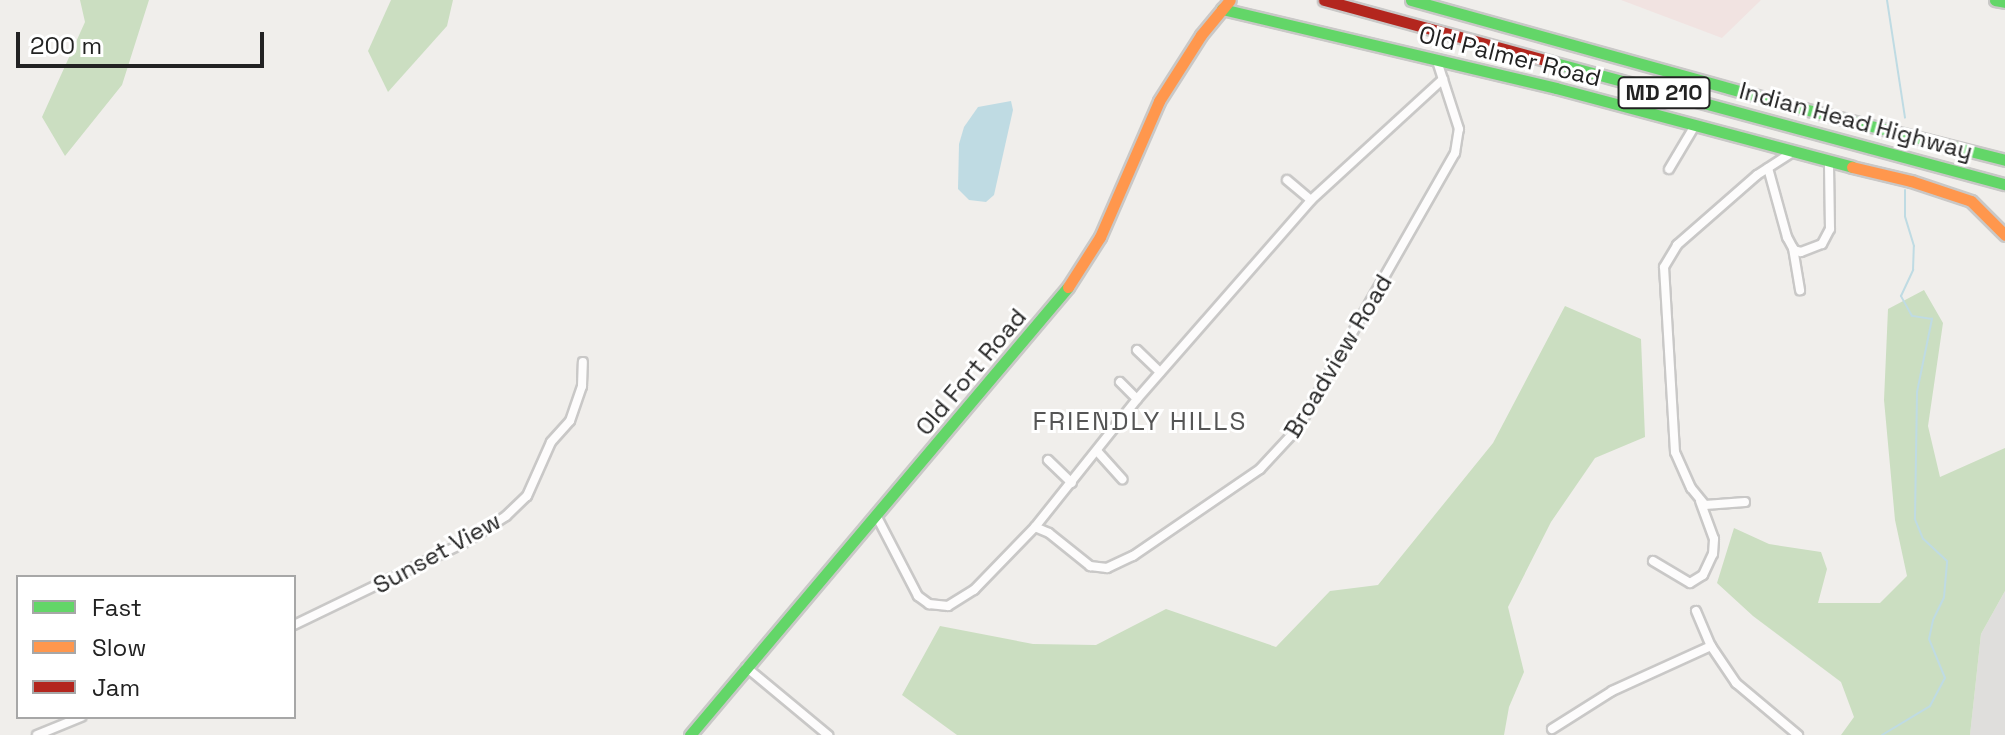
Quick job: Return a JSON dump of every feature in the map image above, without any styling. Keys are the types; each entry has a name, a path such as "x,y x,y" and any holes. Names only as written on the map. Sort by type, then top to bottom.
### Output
{"main road":[{"name":"Indian Head Highway","path":"1324,0 2005,184"},
{"name":"Indian Head Highway","path":"1411,0 1804,109 2005,160"},
{"path":"1995,0 2005,2"},
{"name":"Old Palmer Road","path":"1226,4 1437,61 1556,88 1791,153 1911,181 1971,201 2005,235"},
{"name":"Old Fort Road","path":"690,735 1080,273 1100,237 1144,130 1201,35 1226,4"}],"street":[{"name":"Broadview Road","path":"1035,527 1049,533 1090,566 1107,568 1133,556 1260,469 1283,448 1313,403 1455,153 1459,129 1437,61"},
{"path":"877,517 918,596 938,607 959,602 1035,527 1137,399 1311,200 1443,79"},
{"path":"1669,169 1694,127"},
{"path":"1653,561 1690,583 1703,575 1713,554 1714,539 1700,501 1682,471 1671,437 1664,267 1677,245 1768,168 1791,153"},
{"path":"1793,248 1809,250 1822,244 1827,236 1831,213 1829,162"},
{"path":"1768,168 1793,248 1800,290"},
{"path":"1287,180 1311,200"},
{"path":"1137,350 1160,372"},
{"name":"Sunset View","path":"296,624 466,542 506,516 527,496 551,442 570,421 582,386 583,362"},
{"path":"1120,382 1137,399"},
{"path":"1097,451 1122,479"},
{"path":"1048,460 1072,483"},
{"path":"1700,501 1709,506 1745,502"},
{"path":"1696,611 1711,646 1736,683 1798,735"},
{"path":"1552,729 1612,691 1711,646"},
{"path":"746,667 828,735"},
{"path":"37,735 76,719"}],"shaded area":[{"path":"1621,0 1761,0 1722,38"},
{"path":"2005,591 2005,735 1970,735 1981,634"}],"green space":[{"path":"80,0 149,0 122,85 65,156 42,117 85,22"},
{"path":"391,0 453,0 447,26 388,92 368,51"},
{"path":"1924,290 1943,323 1928,426 1940,477 2005,448 2005,591 1981,634 1970,735 1841,735 1854,717 1841,682 1753,616 1717,583 1734,528 1769,544 1821,552 1827,569 1818,603 1880,603 1907,576 1895,520 1884,400 1888,309"},
{"path":"1565,306 1641,339 1645,437 1595,458 1551,522 1508,607 1524,672 1509,707 1504,735 957,735 902,695 940,626 1033,644 1096,645 1166,609 1276,647 1330,591 1378,585 1493,443"}],"water":[{"path":"1011,101 1013,110 994,195 986,202 969,200 958,189 959,144 964,127 978,107"}],"waterway":[{"path":"1887,0 1905,118"},
{"path":"1882,735 1930,706 1945,678 1929,639 1933,620 1944,597 1947,561 1923,539 1915,519 1917,392 1932,319 1912,316 1901,296 1913,270 1914,246 1905,216 1905,190"}],"traffic: fast":[{"path":"1411,0 1804,109 2005,160"},
{"path":"1995,0 2005,2"},
{"path":"1222,9 1556,88 1852,167"},
{"path":"1548,61 2005,184"},
{"path":"690,735 1068,287"}],"traffic: slow":[{"path":"1068,287 1100,237 1159,101 1201,35 1230,0"},
{"path":"1852,167 1911,181 1971,201 2005,235"}],"traffic: jam":[{"path":"1324,0 1548,61"}],"district":[{"name":"FRIENDLY HILLS","path":"1140,422"}]}
